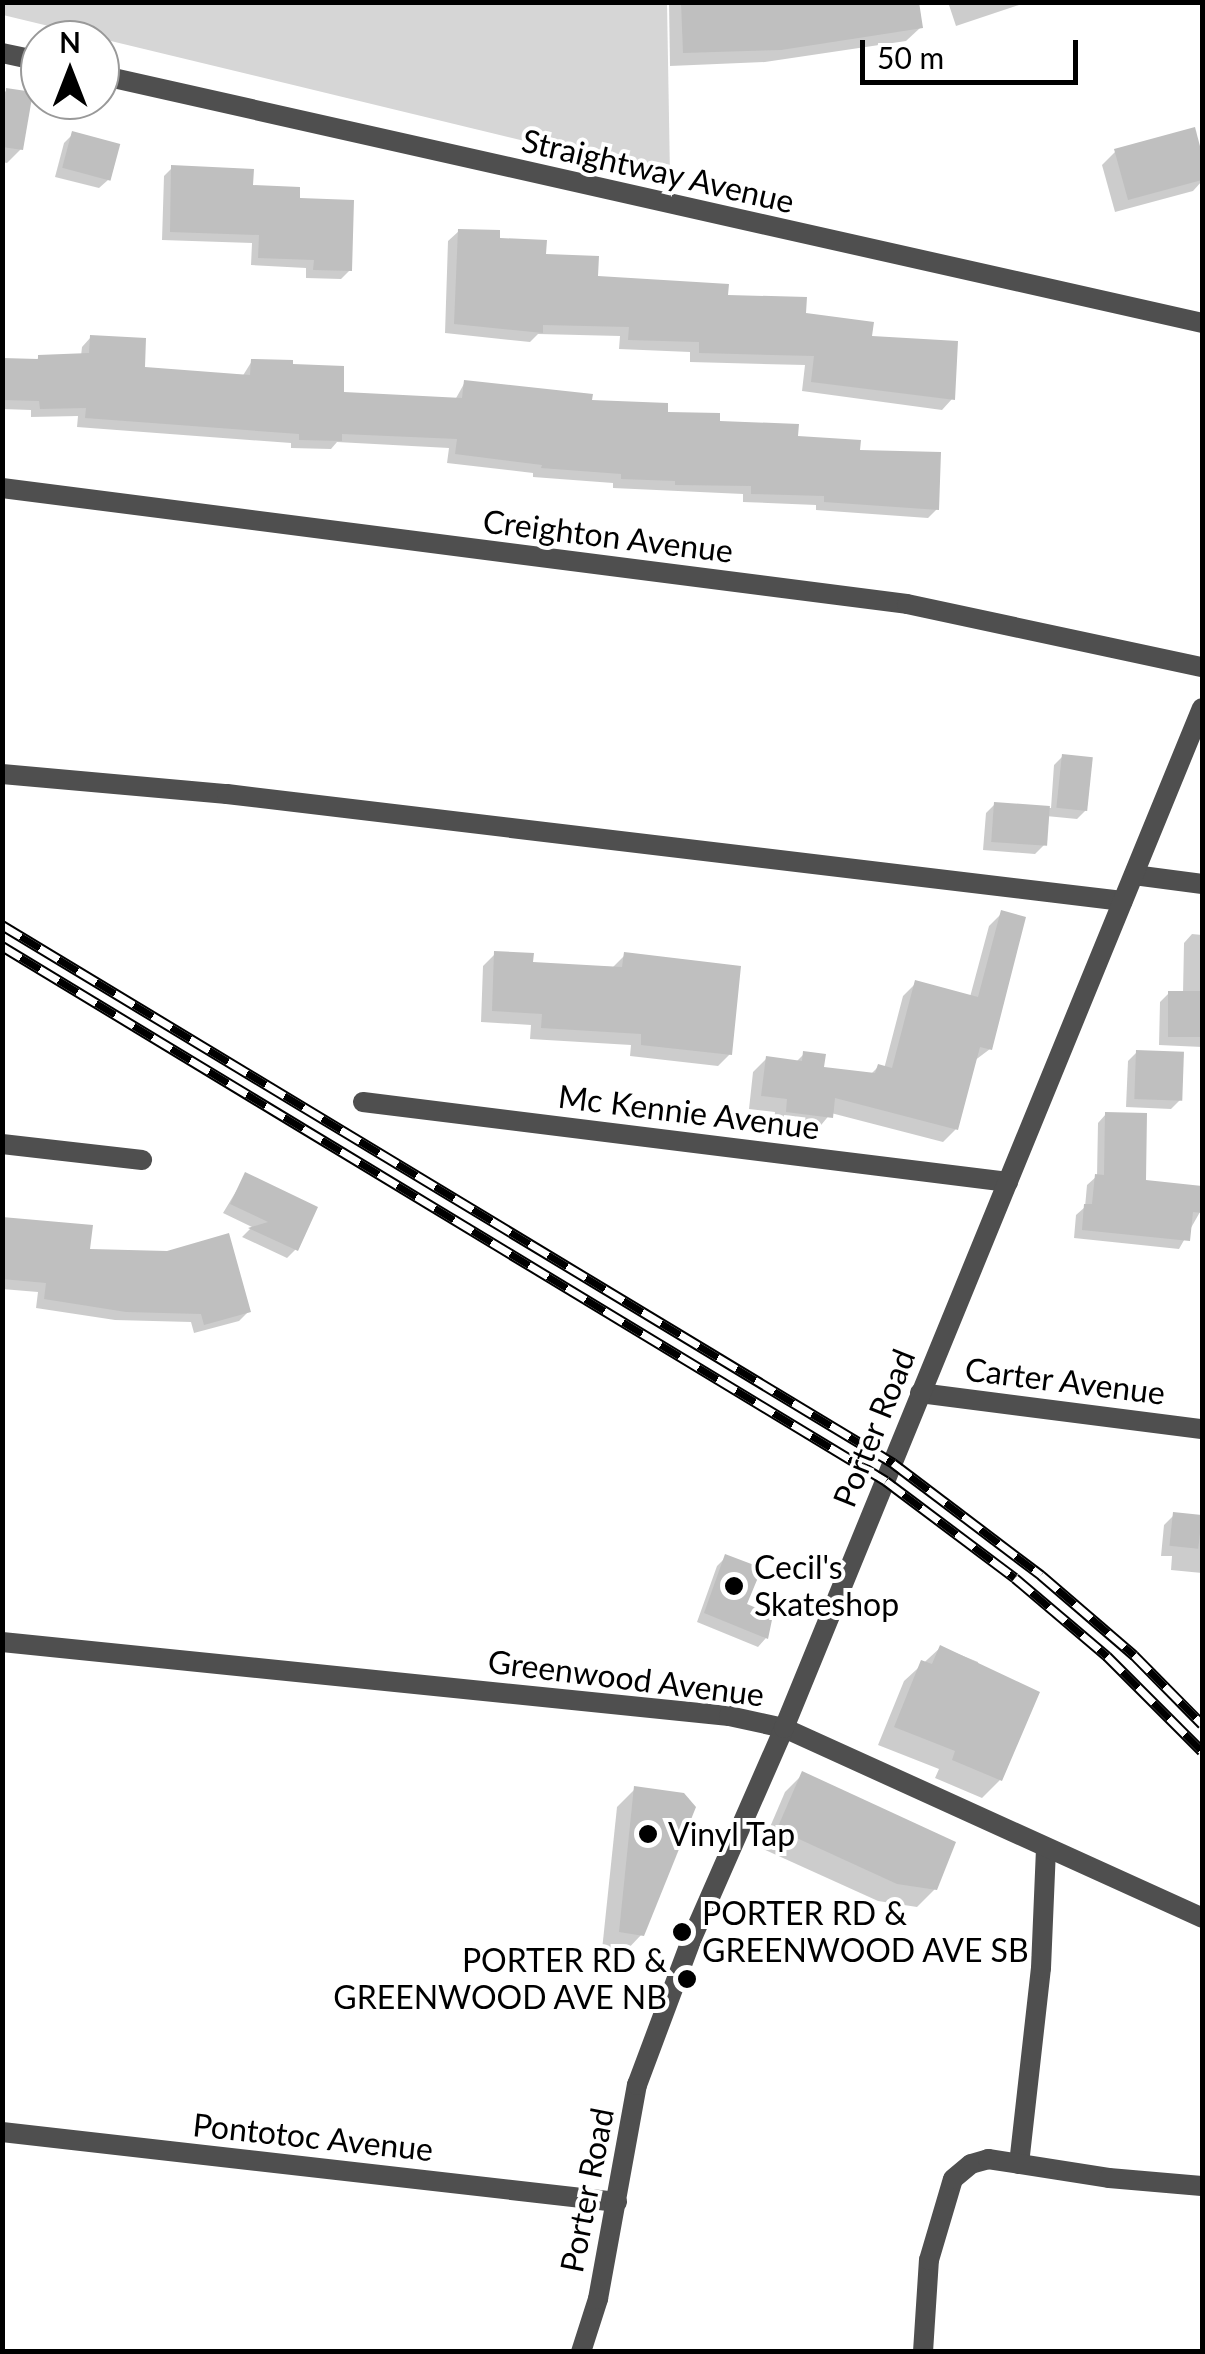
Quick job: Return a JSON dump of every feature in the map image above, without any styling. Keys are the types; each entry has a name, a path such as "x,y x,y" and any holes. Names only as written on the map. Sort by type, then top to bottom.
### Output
{"street":[{"name":"Straightway Avenue","path":"120,80 1202,323"},
{"name":"Creighton Avenue","path":"2,488 907,604 1202,667"},
{"name":"Porter Road","path":"580,2352 598,2298 638,2085 700,1920 784,1728 1202,708"},
{"path":"2,774 227,794 1123,902"},
{"path":"1134,875 1202,884"},
{"name":"Mc Kennie Avenue","path":"363,1102 1008,1182"},
{"path":"2,1144 142,1160"},
{"name":"Carter Avenue","path":"920,1393 1202,1428"},
{"name":"Greenwood Avenue","path":"2,1642 729,1716 784,1728 1202,1918"},
{"path":"1018,2164 1040,1968 1046,1850"},
{"name":"Pontotoc Avenue","path":"2,2132 617,2202"},
{"path":"922,2352 930,2260 953,2180 971,2164 988,2159 1202,2186"}],"shaded area":[{"path":"3,2 667,3 670,176 120,43 120,20 24,20 3,15"}],"building":[{"path":"681,2 919,2 923,28 781,50 683,53"},
{"path":"6,88 20,90 20,120 28,120 23,150 2,147"},
{"path":"1195,127 1202,154 1202,180 1128,200 1114,149"},
{"path":"72,131 120,144 110,181 62,168"},
{"path":"171,165 254,169 253,185 300,187 300,198 354,200 352,271 313,270 314,260 258,258 259,235 170,232"},
{"path":"458,229 500,230 500,238 547,240 546,254 599,256 598,276 729,284 728,295 807,297 806,313 874,322 872,336 958,341 955,400 811,382 814,356 699,353 699,342 628,340 629,327 543,325 543,333 454,324"},
{"path":"90,335 146,338 145,367 250,375 251,359 293,360 293,364 344,366 344,392 462,398 464,380 593,394 592,400 668,403 668,412 720,413 720,421 799,424 798,436 861,440 860,450 941,452 939,510 824,502 824,496 751,494 751,486 675,485 675,481 621,479 621,474 541,468 542,465 455,454 457,439 342,434 342,441 299,440 299,434 85,418 86,408 40,409 39,401 2,400 2,358 38,359 38,355 89,353"},
{"path":"1062,754 1093,757 1087,811 1056,808"},
{"path":"994,802 1050,806 1047,846 991,842"},
{"path":"1001,910 1026,917 992,1050 980,1047 958,1130 835,1098 833,1118 786,1112 787,1099 761,1096 766,1056 802,1061 803,1051 826,1054 824,1067 875,1073 878,1064 892,1068 915,980 978,997"},
{"path":"494,951 534,953 533,962 622,967 624,952 741,966 732,1055 641,1045 641,1034 541,1028 542,1014 492,1011"},
{"path":"1168,991 1202,991 1202,1037 1168,1037"},
{"path":"1136,1050 1184,1052 1182,1101 1134,1099"},
{"path":"1105,1112 1147,1113 1146,1180 1202,1186 1202,1213 1193,1212 1190,1241 1082,1230 1084,1204 1092,1204 1095,1174 1104,1175"},
{"path":"245,1172 318,1207 298,1251 248,1228 268,1222 230,1204"},
{"path":"2,1217 93,1225 90,1249 167,1251 229,1233 251,1312 204,1325 201,1314 126,1312 44,1299 46,1283 2,1279"},
{"path":"1173,1512 1202,1515 1198,1549 1169,1546"},
{"name":"Cecil's Skateshop","path":"725,1554 762,1568 747,1604 773,1615 768,1639 704,1613"},
{"path":"940,1645 1040,1692 1002,1781 952,1760 955,1751 894,1727 921,1660 932,1664"},
{"path":"802,1771 956,1842 937,1890 897,1884 777,1829"},
{"path":"634,1786 684,1793 696,1807 644,1936 619,1932"}],"railway":[{"path":"2,925 893,1463 1041,1575 1134,1655 1202,1724"},
{"path":"2,946 886,1481 1015,1578 1107,1656 1202,1751"}],"place":[{"name":"Cecil's Skateshop","path":"734,1586"},
{"name":"Vinyl Tap","path":"648,1834"},
{"name":"PORTER RD & GREENWOOD AVE SB","path":"682,1932"},
{"name":"PORTER RD & GREENWOOD AVE NB","path":"687,1979"}]}
